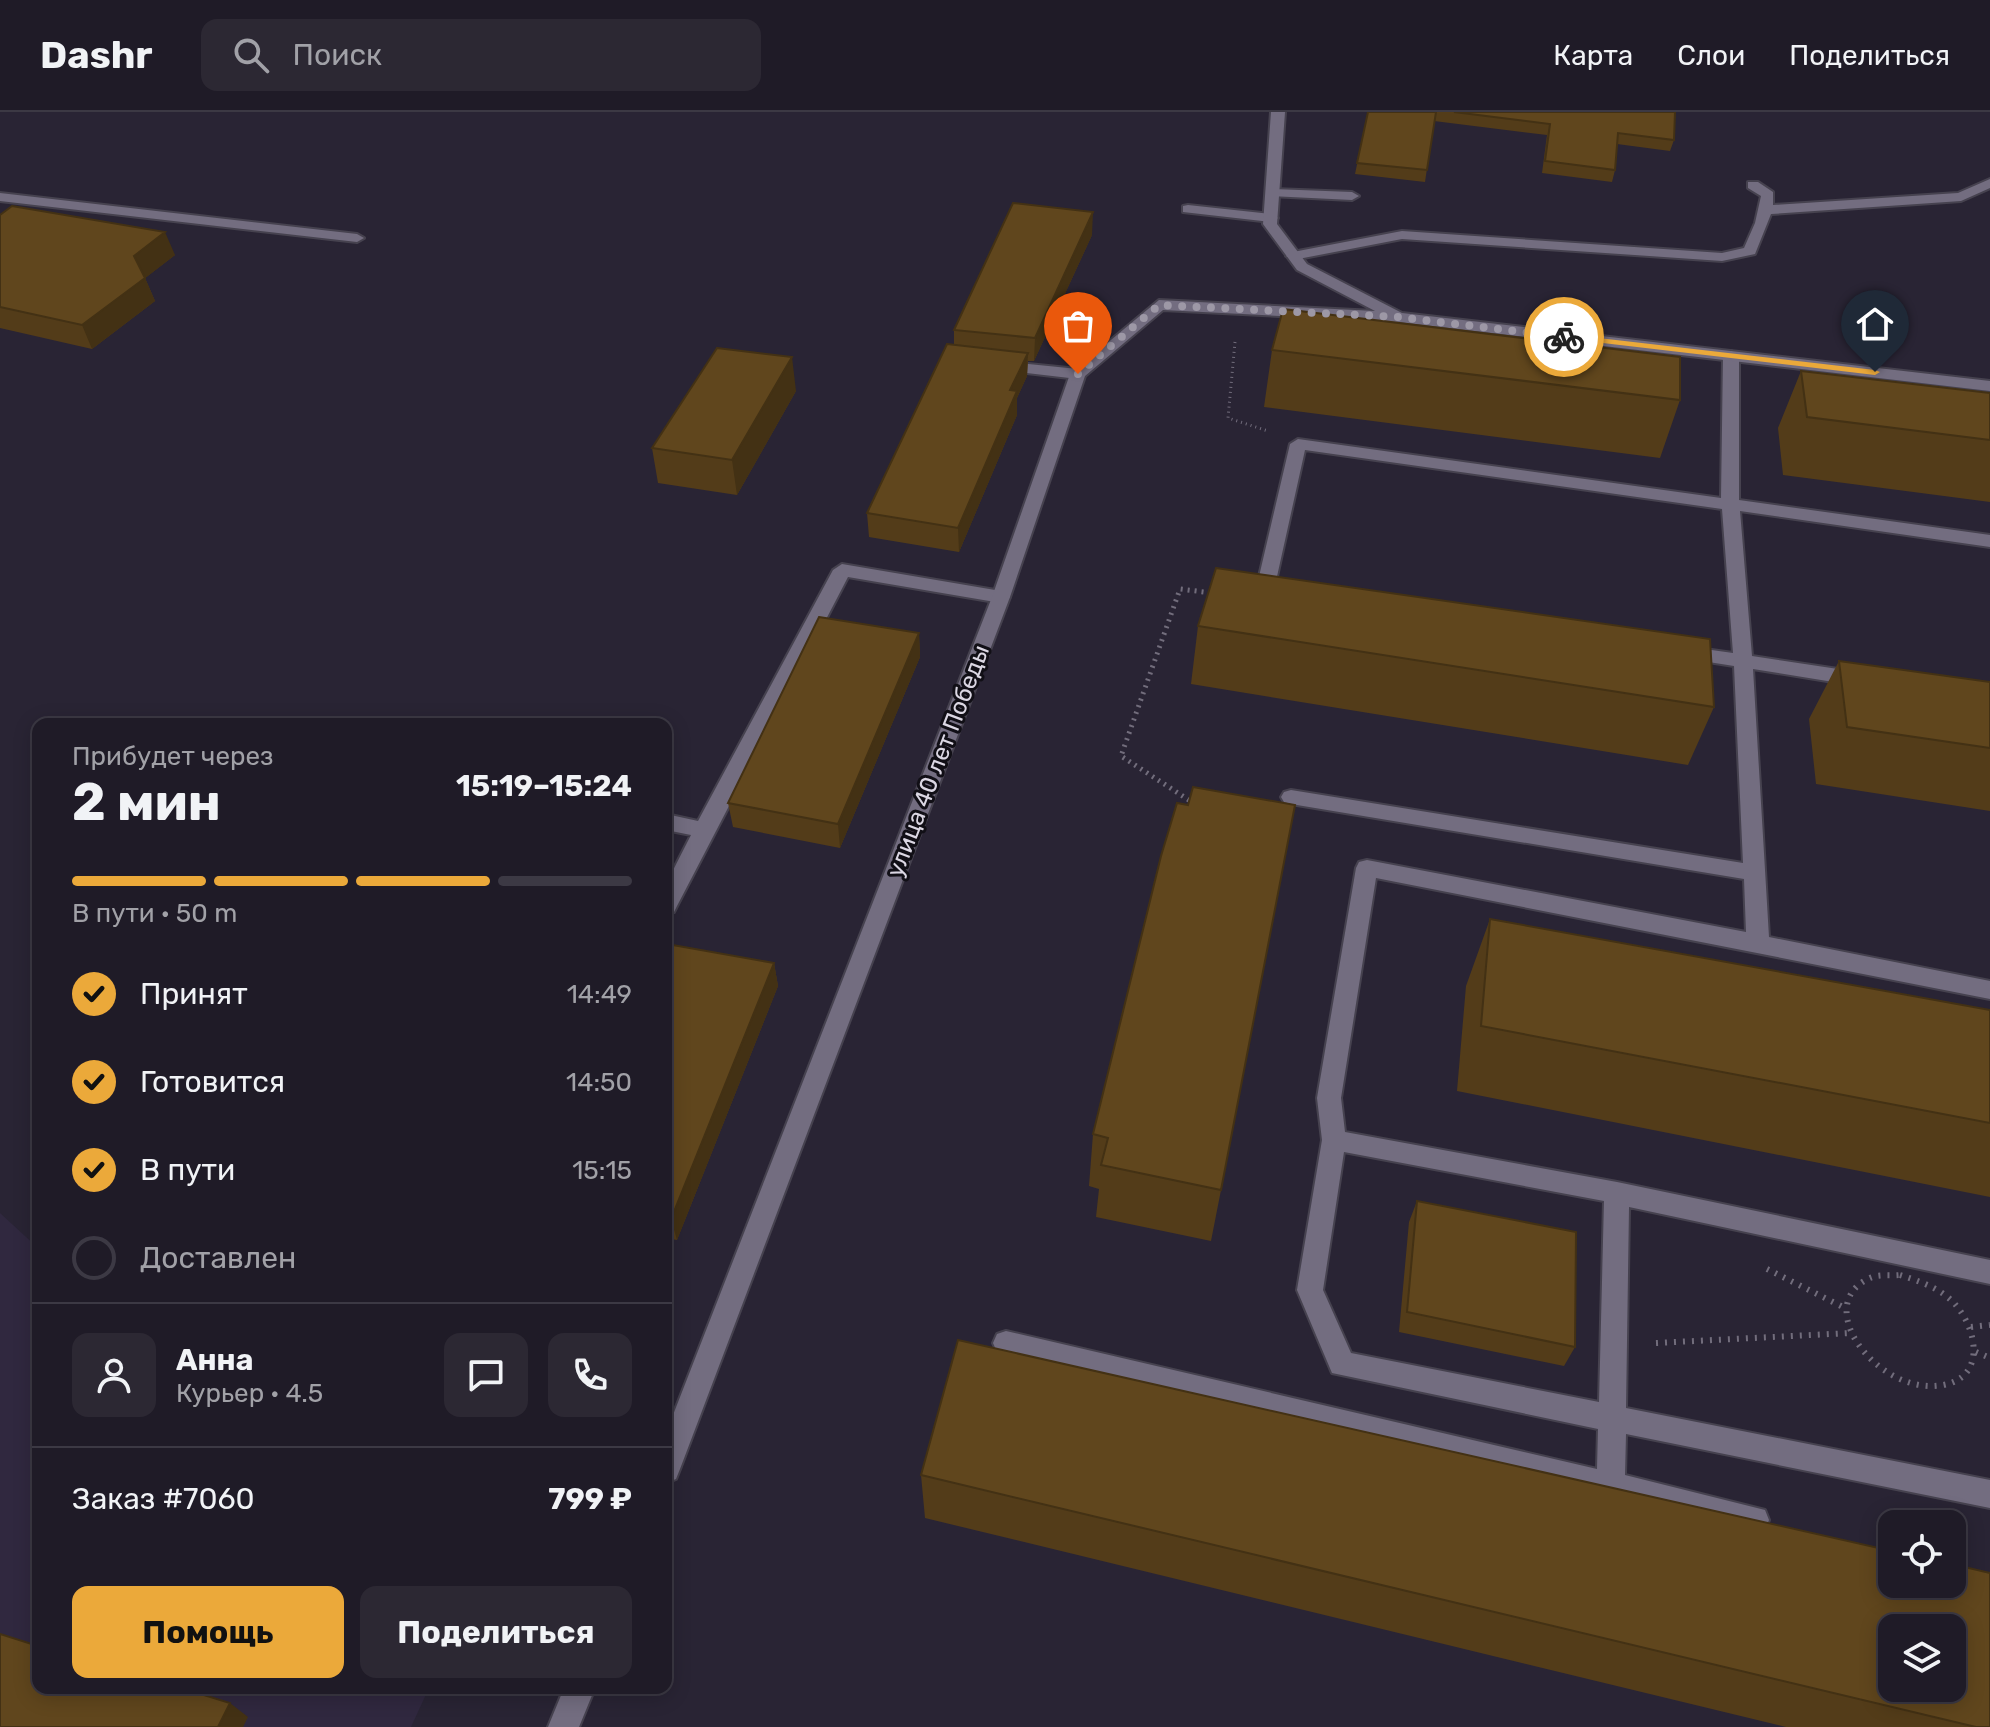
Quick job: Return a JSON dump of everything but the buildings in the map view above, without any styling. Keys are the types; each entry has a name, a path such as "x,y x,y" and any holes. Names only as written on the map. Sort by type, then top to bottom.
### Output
{"street":[{"path":"1278,112 1270,224 1302,267 1398,317"},
{"path":"1765,210 1961,197 1990,183"},
{"path":"1293,256 1402,235 1722,257 1750,251 1768,195 1753,185"},
{"path":"1273,193 1352,196"},
{"path":"0,197 357,238"},
{"path":"1188,209 1271,218"},
{"path":"975,363 1078,374 1159,305 1398,317 1990,386"},
{"path":"1731,356 1730,502 1743,661 1758,943"},
{"name":"улица 40 лет Победы","path":"672,1453 1001,597 1078,374"},
{"path":"1297,590 1266,585 1298,444 1730,502 1990,541"},
{"path":"672,894 842,570 1001,597"},
{"path":"1666,649 1882,683"},
{"path":"1291,797 1756,873"},
{"path":"672,823 704,830"},
{"path":"1990,990 1367,868 1329,1098 1334,1140 1310,1290 1342,1364 1990,1494"},
{"path":"1334,1140 1617,1193 1990,1272"},
{"path":"1611,1486 1617,1193"},
{"path":"1006,1343 1774,1524"},
{"path":"563,1727 577,1694"}],"path":[{"path":"1240,309 1228,418 1298,444"},
{"path":"1199,807 1121,756 1180,589 1223,594 1266,585"},
{"path":"1900,1275 1928,1284 1953,1303 1971,1327 1976,1352 1969,1374 1949,1386 1922,1388 1891,1378 1866,1358 1850,1333 1845,1308 1854,1288 1873,1276 1900,1275"},
{"path":"1971,1327 1990,1325"},
{"path":"1614,1345 1850,1333"},
{"path":"1976,1352 1990,1358"}],"shaded area":[{"path":"0,1213 32,1242 32,1694 426,1694 411,1727 0,1727"}],"way so far":[{"path":"1078,374 1159,305 1398,317 1564,337"}],"route":[{"path":"1564,337 1875,372"}]}
